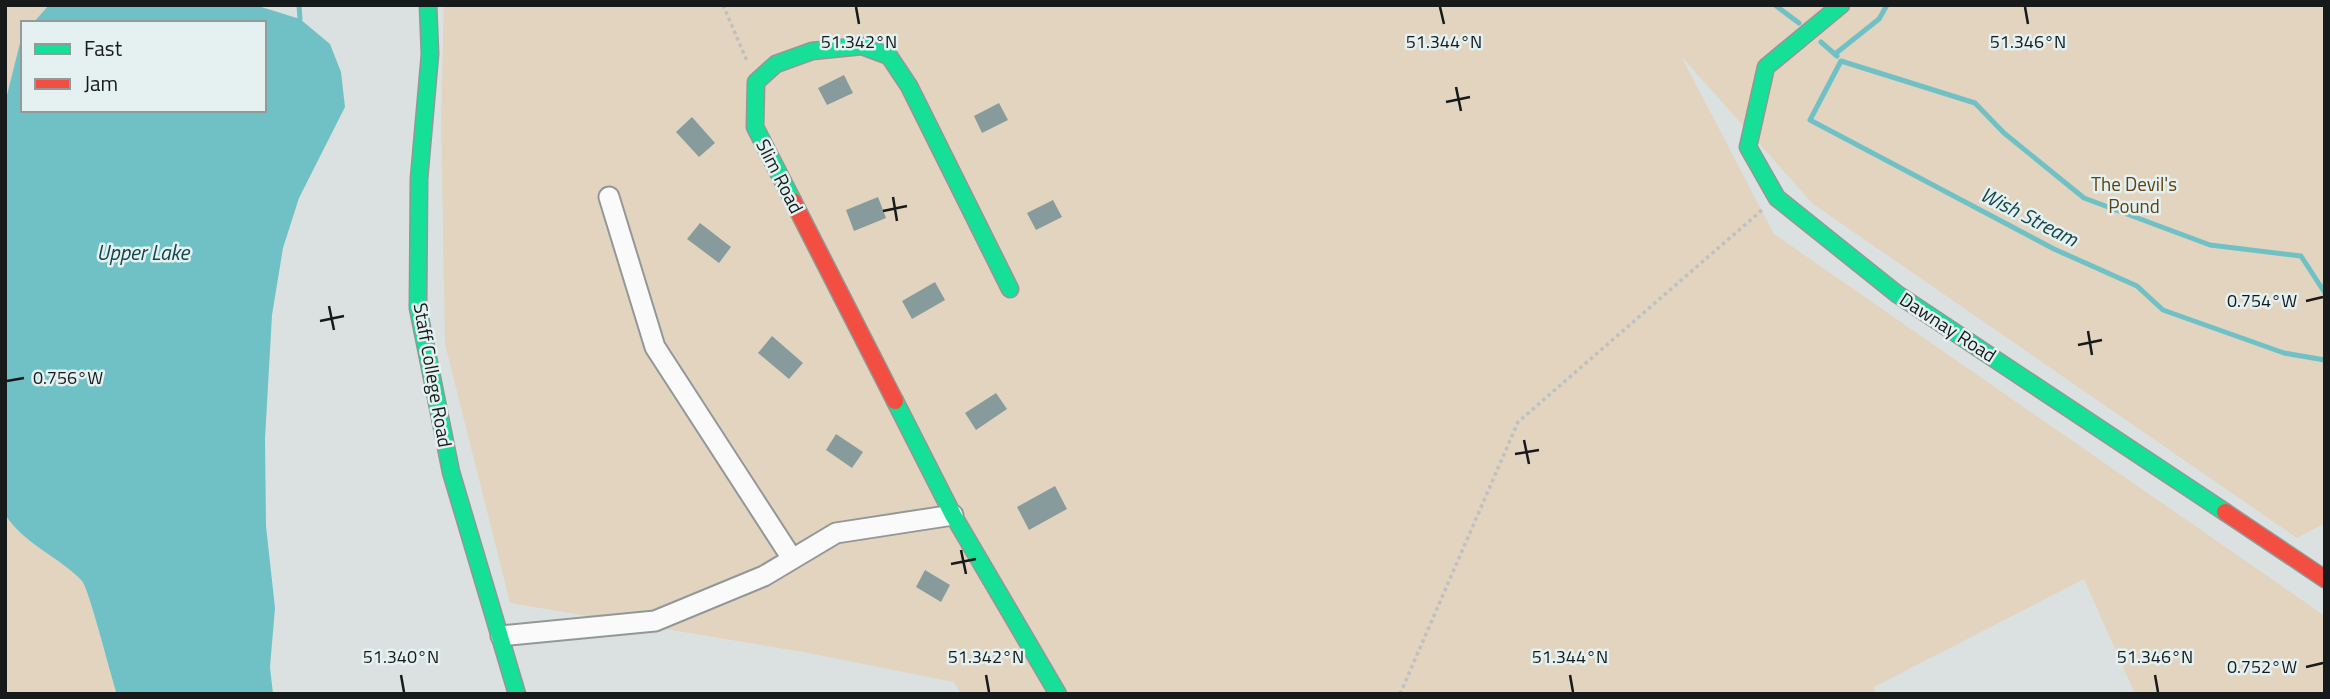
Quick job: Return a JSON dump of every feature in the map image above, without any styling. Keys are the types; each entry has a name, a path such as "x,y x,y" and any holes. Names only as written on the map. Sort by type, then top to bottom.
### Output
{"street":[{"name":"Staff College Road","path":"428,5 430,54 419,179 418,308 451,472 517,694"},
{"name":"Dawnay Road","path":"1841,5 1766,67 1748,147 1777,198 1897,294 2325,579"},
{"path":"756,82 776,64 812,51 863,46 890,56 909,86 1010,289"},
{"name":"Slim Road","path":"756,82 755,127 953,515 1058,694"},
{"path":"609,197 655,347 792,557"},
{"path":"501,636 655,621 764,576 836,533 953,515"}],"path":[{"path":"723,5 756,82"},
{"path":"1400,694 1518,422 1777,198"}],"green space":[{"path":"5,5 49,5 35,21 21,21 21,42 5,103"},
{"name":"The Devil's Pound","path":"444,5 2325,5 2325,523 2297,538 1813,204 1681,56 1774,234 2325,616 2325,694 2135,694 2084,579 1874,687 1875,694 961,694 954,682 809,653 510,603 445,344 441,118"},
{"path":"5,514 31,542 82,581 117,694 5,694"}],"water":[{"name":"Upper Lake","path":"49,5 255,5 300,19 330,44 341,72 345,107 299,198 283,248 272,315 265,439 266,526 275,608 270,667 273,694 117,694 82,581 31,542 5,514 5,103 21,39 21,112 266,112 266,21 35,21"}],"building":[{"path":"844,75 853,93 827,105 818,88"},
{"path":"999,103 1008,120 982,133 974,116"},
{"path":"692,117 715,143 699,157 676,132"},
{"path":"878,197 886,218 854,231 846,210"},
{"path":"1053,200 1062,217 1036,230 1027,213"},
{"path":"700,223 731,247 719,263 687,239"},
{"path":"935,282 945,300 912,319 902,301"},
{"path":"772,336 803,363 789,379 758,353"},
{"path":"996,393 1007,409 976,430 965,413"},
{"path":"836,434 863,452 852,468 826,450"},
{"path":"1055,486 1067,509 1029,530 1017,507"},
{"path":"925,570 950,585 941,602 916,587"}],"waterway":[{"path":"299,5 300,19"},
{"name":"Wish Stream","path":"1775,5 1799,23"},
{"path":"1835,54 1879,19 1887,5"},
{"name":"Wish Stream","path":"1821,42 1837,56"},
{"name":"Wish Stream","path":"1841,61 1810,120 2054,249 2137,286 2163,310 2284,353 2325,360"},
{"path":"1841,61 1975,103 2004,133 2084,198 2210,245 2301,256 2325,293"}],"traffic: fast":[{"path":"428,5 430,54 419,179 418,308 451,472 517,694"},
{"path":"1841,5 1766,67 1748,147 1777,198 1897,294 2225,512"},
{"path":"793,201 755,127 756,82 776,64 812,51 862,46 889,56 909,86 1010,289"},
{"path":"895,401 953,515 1058,694"}],"traffic: jam":[{"path":"793,201 895,401"},
{"path":"2225,512 2325,579"}]}
